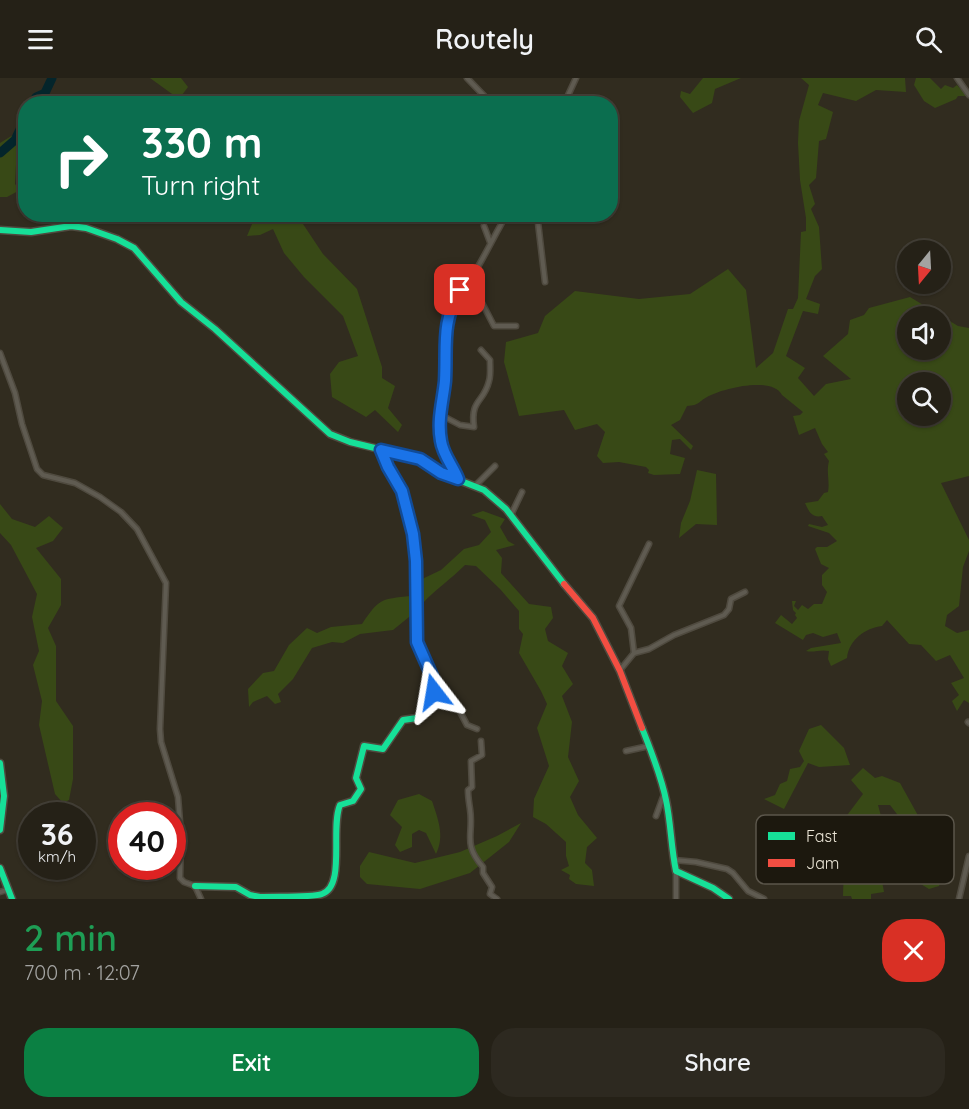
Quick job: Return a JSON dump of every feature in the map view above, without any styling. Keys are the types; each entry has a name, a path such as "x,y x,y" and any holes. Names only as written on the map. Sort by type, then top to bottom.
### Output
{"street":[{"path":"467,78 484,96"},
{"path":"568,96 576,78"},
{"path":"957,78 969,94"},
{"path":"458,479 443,449 440,432 445,338 450,308 503,222"},
{"path":"538,222 545,282"},
{"path":"0,230 31,232 71,226 86,228 134,248 181,302 263,372 323,429 338,438 420,459 441,473 476,486 493,497 593,618 620,671 649,746 664,793 676,871 676,899"},
{"path":"484,226 491,243"},
{"path":"472,275 479,297 494,326 516,326"},
{"path":"441,415 460,425 474,427 472,415 474,405 481,399 489,381 490,360 481,350"},
{"path":"0,353 15,393 22,424 37,469 43,475 75,483 122,512 137,529 166,583 160,729 161,742 178,797 181,835 179,867 180,878 184,882 195,886 236,887 250,895 260,897 327,892 333,885 335,873 337,847 335,812 340,805 353,801 361,789 356,778 364,746 384,748 403,720 417,718 429,702 435,683"},
{"path":"381,450 406,504 416,561 417,642 435,683 457,706 467,724 477,729"},
{"path":"476,486 495,466"},
{"path":"511,516 522,492"},
{"path":"634,653 631,628 619,606 649,544"},
{"path":"620,671 634,653 649,649 682,631 724,615 729,609 731,599 745,592"},
{"path":"481,741 482,755 471,761 472,787 468,790 469,839 473,855 483,867 483,873 492,887 490,894 497,899"},
{"path":"626,751 649,746"},
{"path":"0,763 5,796 0,830"},
{"path":"656,816 664,793"},
{"path":"959,899 969,856"},
{"path":"673,860 696,862 727,869 748,891 764,899"},
{"path":"0,868 4,891 12,899"},
{"path":"676,871 729,899"},
{"path":"195,886 201,899"}],"green space":[{"path":"150,78 181,78 188,87 181,96 175,96"},
{"path":"703,78 741,78 715,89 712,103 693,113 680,97 681,91 690,94"},
{"path":"801,78 905,78 906,92 876,90 856,101 823,93 818,105 833,112 826,139 819,141 816,178 809,185 815,204 811,209 819,227 822,269 815,276 806,299 820,304 818,314 803,311 786,356 805,368 798,378 814,396 826,384 851,379 823,356 848,334 850,320 864,315 869,308 910,297 925,306 897,306 897,360 951,360 951,322 969,328 969,476 941,483 969,540 969,551 963,567 959,606 947,615 945,626 957,633 969,630 969,703 964,700 957,711 952,701 959,695 951,683 964,678 950,655 936,661 921,645 909,644 887,620 882,626 864,632 854,640 847,658 831,666 828,659 829,651 806,651 811,648 841,643 837,633 823,637 813,633 806,635 803,640 775,623 781,615 792,624 797,618 792,601 796,601 794,606 798,610 802,605 808,609 814,604 822,604 827,592 822,585 822,575 829,568 821,564 815,549 827,547 837,541 829,533 808,526 809,524 822,527 828,525 822,516 811,514 805,503 818,501 824,493 828,492 829,461 824,454 828,452 815,428 799,435 793,416 803,412 777,389 758,385 735,387 707,397 697,404 687,406 680,420 671,425 693,446 691,450 680,439 672,440 670,454 685,458 680,474 654,475 648,473 649,470 646,467 619,462 603,463 597,456 605,432 597,424 575,430 564,410 519,416 504,362 506,342 538,333 545,316 575,291 639,299 690,294 728,269 746,290 756,368 773,353 788,309 793,309 798,298 801,232 806,231 800,180 799,121 809,85"},
{"path":"916,78 930,78 941,89 945,85 953,88 957,85 967,96 958,96 935,108 924,101 914,85"},
{"path":"18,126 18,161 15,184 18,191 7,197 0,197 0,143 13,135"},
{"path":"256,222 302,222 323,254 357,289 382,367 382,378 395,386 388,408 402,425 398,432 375,410 366,417 332,397 330,374 339,362 358,356 343,316 304,277 284,253 273,229 260,235 247,236 252,224"},
{"path":"697,470 716,474 717,525 696,524 679,538 681,523 690,501"},
{"path":"0,504 12,519 35,527 49,516 63,528 53,541 36,548 61,579 61,605 48,628 56,646 56,701 73,726 73,779 69,800 65,802 62,802 55,794 39,725 42,701 33,665 39,651 32,617 37,594 11,545 0,533"},
{"path":"483,511 505,519 500,527 508,541 515,545 496,550 502,558 501,573 529,604 551,607 553,618 545,629 548,641 568,653 562,666 573,684 562,696 572,722 568,757 579,781 570,797 578,815 597,838 587,847 585,863 592,870 594,886 576,884 569,879 570,875 561,870 569,866 566,842 546,824 533,817 534,799 549,766 537,728 547,704 519,653 523,634 519,629 519,611 476,566 465,565 422,604 416,591 420,580 441,570 464,549 479,545 491,532 485,520 471,515"},
{"path":"411,596 414,613 393,630 360,634 343,643 332,642 312,648 293,679 278,694 281,702 275,704 267,696 253,702 249,707 248,689 263,673 274,671 289,645 307,628 317,633 331,627 362,624 381,602"},
{"path":"821,725 844,748 850,765 819,767 808,763 784,809 764,799 775,795 780,784 787,781 790,769 800,767 804,761 799,751 809,729"},
{"path":"863,768 875,778 882,776 900,783 918,815 898,815 890,805 878,805 881,815 847,815 863,794 851,780"},
{"path":"419,794 432,801 440,828 440,841 436,854 426,833 419,830 412,834 412,847 400,852 395,845 402,827 390,815 398,800"},
{"path":"521,823 509,842 470,873 420,889 367,884 360,877 360,866 369,852 415,863 460,852"},
{"path":"843,884 883,884 884,892 871,894 871,899 852,899 851,896 843,896"},
{"path":"921,884 940,884 939,886 929,889"}],"waterway":[{"path":"38,96 45,93 52,78"},
{"path":"0,153 15,140 18,134"}],"traffic: fast":[{"path":"0,230 31,232 71,226 86,228 134,248 181,302 215,329 330,434 350,442 420,459 441,473 484,490 506,509 564,584"},
{"path":"195,886 236,887 250,895 260,897 317,895 329,889 334,880 336,868 337,815 340,805 353,801 361,789 356,778 364,746 383,749 403,720 417,718 430,699 435,683 417,642 416,561 413,534 406,504 381,450"},
{"path":"642,728 664,791 676,871 713,888 729,899"},
{"path":"0,763 4,796 0,830"},
{"path":"0,868 12,899"}],"traffic: jam":[{"path":"564,584 593,618 620,671 642,728"}],"route":[{"path":"434,692 435,683 417,642 416,561 413,534 402,491 381,450 420,459 437,471 458,479 441,442 440,408 444,385 445,338 450,308 460,290"}]}
